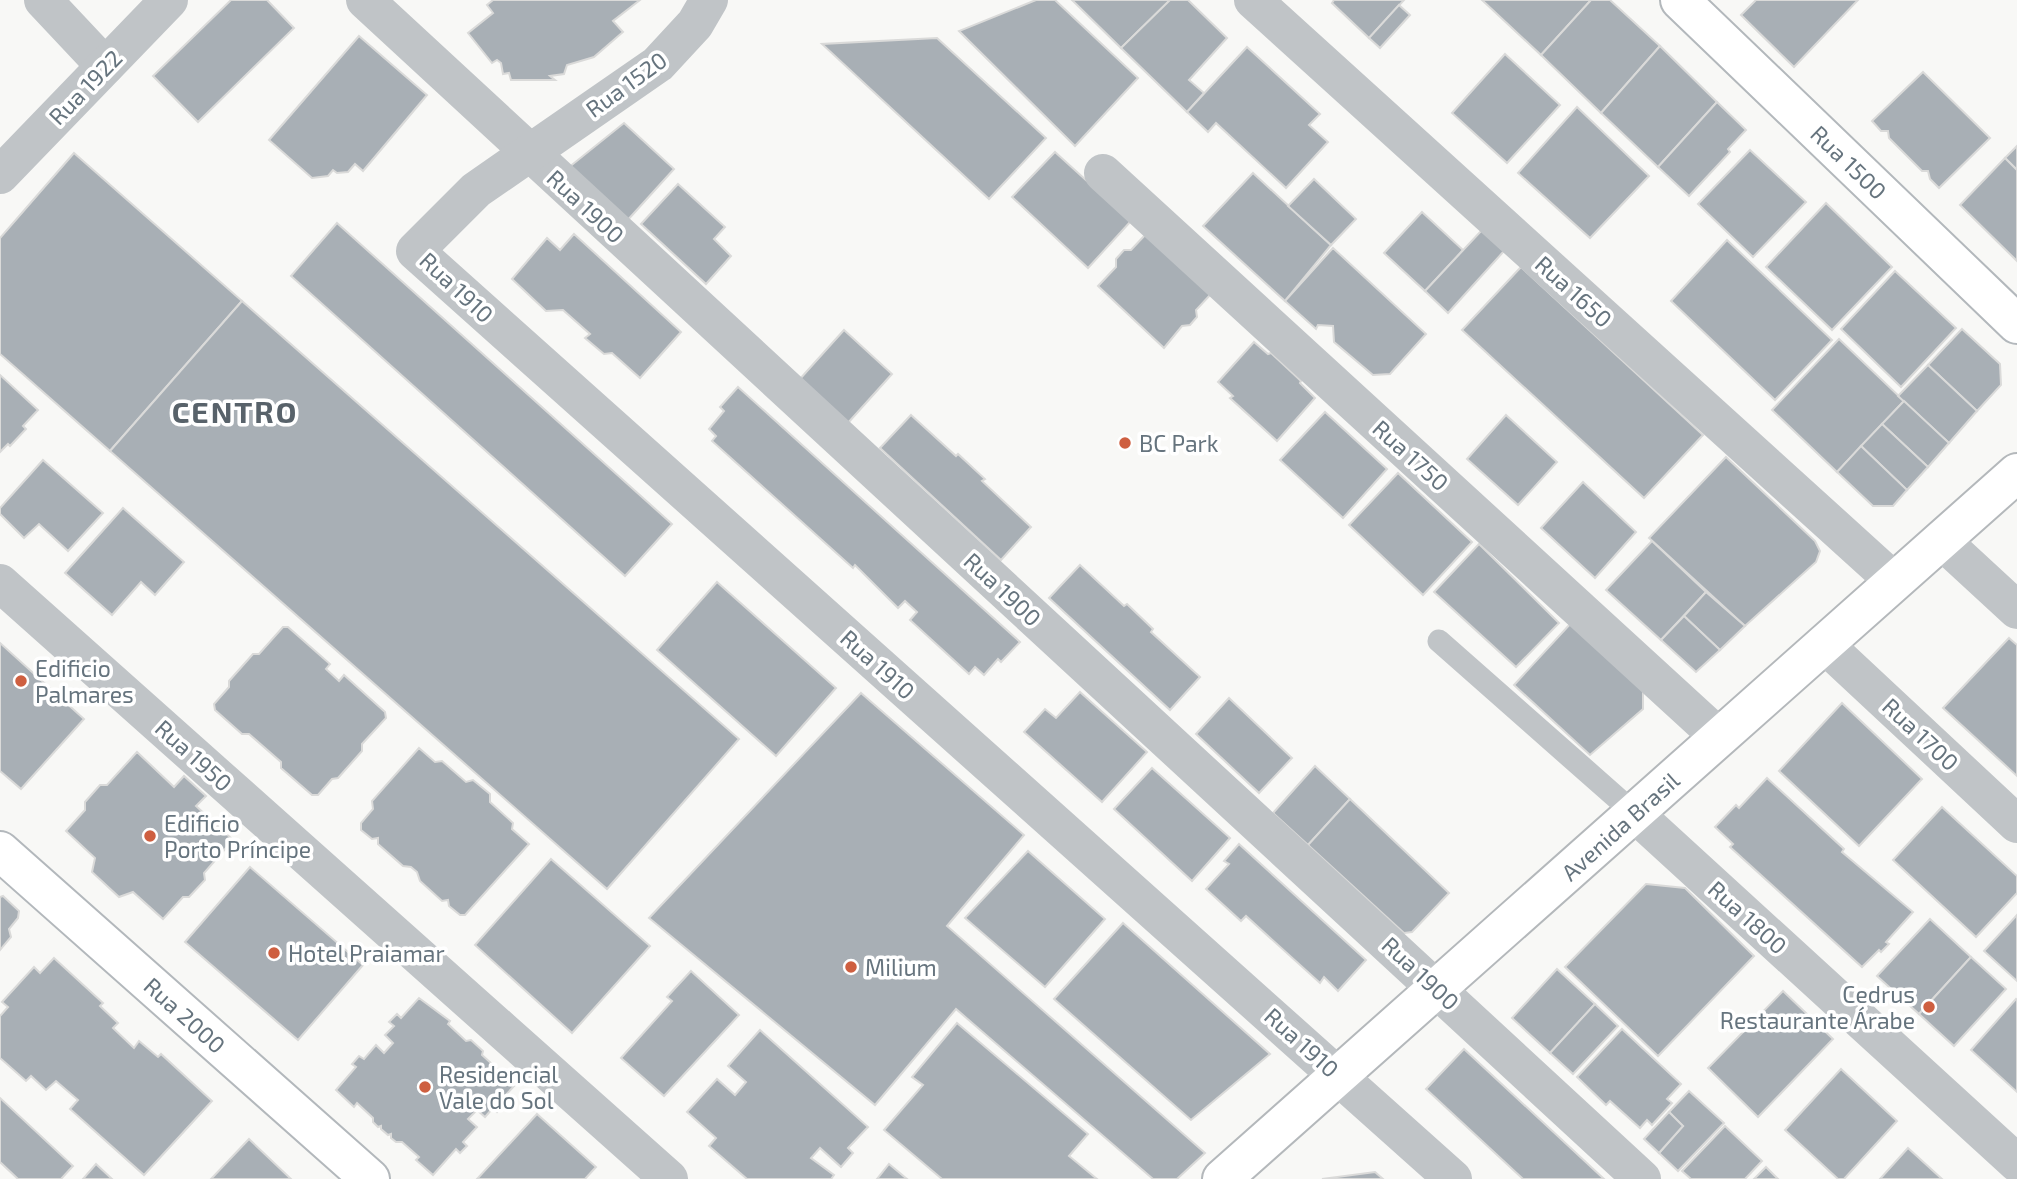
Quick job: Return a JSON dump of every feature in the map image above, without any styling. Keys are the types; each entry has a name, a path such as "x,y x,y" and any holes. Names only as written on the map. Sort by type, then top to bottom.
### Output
{"main road":[{"name":"Rua 1500","path":"1680,0 2017,324"},
{"name":"Avenida Brasil","path":"1222,1179 2017,472"},
{"name":"Rua 2000","path":"0,851 370,1179"}],"street":[{"path":"43,0 105,66"},
{"name":"Rua 1922","path":"0,175 169,0"},
{"name":"Rua 1900","path":"365,0 1642,1179"},
{"name":"Rua 1520","path":"528,153 658,65 695,24 709,0"},
{"name":"Rua 1650","path":"1253,0 1894,581"},
{"name":"Rua 1910","path":"528,153 476,190 415,251 1453,1179"},
{"name":"Rua 1750","path":"1103,173 1719,737"},
{"path":"1941,540 2017,610"},
{"name":"Rua 1950","path":"0,583 669,1179"},
{"name":"Rua 1700","path":"1824,644 2017,824"},
{"name":"Rua 1800","path":"1634,813 2017,1163"}],"lane":[{"path":"1439,641 1634,813"}],"building":[{"path":"231,0 267,0 294,28 198,122 153,76"},
{"path":"493,0 640,0 613,21 623,32 594,57 567,65 564,74 550,76 555,80 511,80 509,73 503,74 501,63 497,60 492,63 468,33 493,13 487,5"},
{"path":"1036,0 1055,0 1138,78 1075,146 959,31"},
{"path":"1072,0 1170,0 1121,48"},
{"path":"1170,0 1188,0 1227,38 1189,80 1204,93 1187,112 1121,48"},
{"path":"1334,0 1404,0 1369,38 1332,3"},
{"path":"1482,0 1591,0 1541,55"},
{"path":"1591,0 1610,0 1660,46 1601,113 1541,55"},
{"path":"1756,0 1858,0 1794,67 1741,15"},
{"path":"1399,5 1410,15 1380,48 1369,38"},
{"path":"359,36 427,95 363,171 355,164 348,172 337,173 333,170 328,176 312,178 269,140"},
{"path":"937,38 1046,138 989,199 822,44"},
{"path":"1660,46 1717,102 1658,167 1601,113"},
{"path":"1247,47 1320,114 1309,125 1328,142 1286,188 1216,123 1208,132 1187,112"},
{"path":"1505,54 1560,105 1507,163 1452,113"},
{"path":"1923,72 1990,138 1939,188 1930,179 1928,171 1922,171 1889,138 1888,131 1881,131 1872,121"},
{"path":"1717,102 1746,130 1728,149 1730,152 1689,196 1658,167"},
{"path":"1577,107 1649,176 1590,238 1518,173"},
{"path":"624,123 674,169 625,223 568,168"},
{"path":"2017,146 2017,170 2005,158"},
{"path":"1750,150 1806,202 1753,257 1698,204"},
{"path":"1055,152 1131,221 1088,268 1012,197"},
{"path":"74,153 242,301 110,451 0,354 0,238"},
{"path":"2005,158 2017,170 2017,261 1960,205"},
{"path":"1253,173 1331,245 1285,301 1203,226"},
{"path":"1314,179 1356,219 1331,245 1288,206"},
{"path":"678,184 725,227 714,239 731,256 706,284 641,224"},
{"path":"1826,203 1892,267 1832,330 1766,267"},
{"path":"1422,212 1463,250 1425,291 1384,253"},
{"path":"337,223 672,524 625,576 291,276"},
{"path":"1482,230 1504,251 1448,313 1425,291"},
{"path":"574,234 681,332 640,378 612,353 604,354 585,338 590,334 563,310 546,311 512,279 547,238 560,250"},
{"path":"1146,234 1211,294 1196,310 1197,317 1190,325 1182,326 1164,348 1098,286 1116,267 1116,259 1124,250 1131,250"},
{"path":"1727,240 1832,340 1775,400 1671,301"},
{"path":"1333,248 1426,334 1390,374 1373,375 1334,342 1333,326 1318,325 1316,329 1285,301"},
{"path":"1521,267 1703,435 1644,498 1462,330"},
{"path":"1895,271 1956,328 1901,387 1841,329"},
{"path":"242,301 739,739 607,889 110,451"},
{"path":"1962,329 2000,364 2001,385 1977,411 1928,365"},
{"path":"844,330 892,374 847,424 799,380"},
{"path":"1839,339 1904,401 1837,472 1772,410"},
{"path":"1254,342 1268,354 1271,353 1315,398 1277,441 1230,398 1233,396 1218,382"},
{"path":"1928,365 1977,411 1949,443 1898,396"},
{"path":"0,375 38,410 23,426 26,429 10,446 8,444 0,452"},
{"path":"738,387 1020,642 1001,662 998,659 984,675 975,667 969,674 910,620 917,612 905,601 898,608 855,565 853,568 712,441 716,436 709,429 724,411 720,407"},
{"path":"1904,401 1949,443 1928,467 1882,424"},
{"path":"1325,412 1387,469 1343,518 1280,460"},
{"path":"911,415 985,479 982,481 1031,527 1001,560 880,448"},
{"path":"1506,415 1557,462 1518,505 1467,459"},
{"path":"1882,424 1928,467 1907,490 1861,446"},
{"path":"1861,446 1907,490 1893,506 1873,506 1837,472"},
{"path":"1726,457 1815,541 1820,551 1816,562 1745,626 1649,538"},
{"path":"43,460 103,513 68,551 39,524 24,538 0,514 0,508"},
{"path":"1398,473 1472,542 1423,595 1349,525"},
{"path":"1583,482 1636,532 1595,578 1541,528"},
{"path":"123,508 184,562 155,595 141,582 112,615 65,573"},
{"path":"1652,541 1706,592 1661,640 1606,590"},
{"path":"1479,544 1559,623 1516,667 1434,592"},
{"path":"1080,565 1124,606 1127,604 1153,629 1151,632 1200,677 1170,710 1049,598"},
{"path":"717,582 836,688 776,756 657,650"},
{"path":"1706,592 1745,626 1720,650 1684,616"},
{"path":"1684,616 1720,650 1696,672 1661,640"},
{"path":"1572,622 1643,687 1643,709 1590,755 1514,685"},
{"path":"283,627 288,627 330,664 326,669 339,681 344,675 385,712 386,718 362,744 362,751 338,778 332,779 318,795 312,795 281,768 281,762 249,734 242,734 215,710 214,704 229,687 229,681 253,654 259,654"},
{"path":"2009,638 2017,645 2017,776 1943,708"},
{"name":"Edificio Palmares","path":"0,643 84,719 21,789 0,771"},
{"path":"1080,692 1147,752 1102,802 1024,732 1045,709 1056,718"},
{"name":"Milium","path":"861,693 1024,835 947,926 1205,1153 1177,1179 1153,1179 956,1009 875,1105 649,918"},
{"path":"1229,698 1292,758 1259,793 1196,734"},
{"path":"1842,703 1922,779 1859,846 1779,771"},
{"path":"419,748 435,762 442,761 466,782 473,780 490,794 490,802 513,823 512,829 529,844 465,915 460,915 449,906 448,900 442,901 420,881 417,872 411,867 403,866 378,844 378,838 372,839 361,830 361,823 373,809 372,801"},
{"name":"Edificio Porto Príncipe","path":"137,752 174,787 184,776 206,796 196,806 233,840 204,873 205,880 189,897 183,897 163,919 133,892 119,897 92,872 95,858 66,831 85,810 85,802 100,785 107,785"},
{"path":"1315,766 1350,799 1308,845 1273,813"},
{"path":"1152,768 1230,838 1192,881 1114,809"},
{"path":"1767,778 1844,849 1842,852 1913,912 1886,942 1889,944 1862,967 1730,847 1733,844 1715,827 1736,805 1739,808"},
{"path":"1350,799 1449,893 1412,932 1404,933 1308,845"},
{"path":"1942,807 2017,876 2017,893 1976,937 1893,860"},
{"path":"1239,844 1366,960 1338,991 1324,977 1320,983 1246,916 1241,921 1206,889 1229,864 1224,861"},
{"path":"1028,851 1105,919 1045,987 965,918"},
{"path":"551,859 650,946 572,1033 475,945"},
{"name":"Hotel Praiamar","path":"250,867 363,965 298,1040 185,942"},
{"path":"1646,884 1685,888 1754,956 1658,1056 1565,967"},
{"path":"3,896 19,911 18,918 9,929 11,937 0,950 0,897"},
{"path":"2017,915 2017,981 1984,951"},
{"path":"1930,919 1971,957 1919,1014 1877,976"},
{"path":"1123,923 1270,1054 1191,1120 1054,999"},
{"path":"1971,957 2006,989 1954,1046 1919,1014"},
{"path":"54,958 103,1003 100,1006 118,1023 113,1028 134,1048 139,1041 158,1057 161,1054 212,1101 144,1175 70,1109 78,1100 56,1081 46,1090 31,1076 26,1081 0,1058 0,1016 8,1007 2,1002 34,967 40,973"},
{"path":"1557,969 1595,1004 1550,1053 1512,1018"},
{"path":"691,971 739,1015 664,1096 621,1058 672,1001 667,997"},
{"path":"1783,991 1833,1039 1758,1117 1708,1068"},
{"name":"Residencial Vale do Sol","path":"419,998 450,1021 448,1024 466,1041 471,1040 483,1051 482,1055 515,1085 501,1100 505,1103 497,1112 493,1108 485,1117 477,1110 468,1119 477,1127 463,1142 467,1146 460,1153 456,1149 433,1175 416,1160 419,1157 402,1142 396,1142 391,1138 391,1134 388,1135 381,1126 378,1127 373,1122 373,1118 357,1103 354,1107 336,1090 356,1067 352,1064 359,1056 364,1059 376,1045 384,1053 393,1043 385,1035 394,1026 389,1022 397,1014 401,1018"},
{"path":"2017,1000 2017,1092 1971,1050"},
{"path":"1595,1004 1618,1026 1573,1074 1550,1053"},
{"path":"957,1023 1088,1134 1069,1156 1097,1179 942,1179 884,1130 923,1085 912,1077"},
{"path":"1622,1029 1681,1084 1667,1099 1672,1103 1652,1125 1647,1120 1640,1128 1610,1101 1606,1105 1577,1077"},
{"path":"760,1030 868,1127 848,1148 853,1153 841,1167 820,1148 811,1158 834,1175 831,1179 747,1179 709,1146 716,1138 687,1112 717,1079 735,1095 746,1082 728,1066"},
{"path":"1464,1049 1604,1179 1523,1179 1426,1089"},
{"path":"1841,1069 1897,1121 1844,1179 1838,1179 1785,1130"},
{"path":"1689,1091 1724,1123 1678,1171 1659,1153 1683,1126 1669,1112"},
{"path":"0,1098 73,1166 61,1179 18,1179 0,1162"},
{"path":"1669,1112 1683,1126 1659,1153 1644,1139"},
{"path":"537,1114 596,1167 585,1179 477,1179"},
{"path":"1725,1126 1762,1161 1745,1179 1691,1179 1682,1171"},
{"path":"249,1139 291,1179 211,1179"},
{"path":"1908,1148 1942,1179 1880,1179"},
{"path":"96,1164 112,1179 83,1179"},
{"path":"889,1164 907,1179 877,1179"},
{"path":"1766,1167 1778,1179 1754,1179"},
{"path":"1375,1172 1383,1179 1322,1179"}],"place":[{"name":"BC Park","path":"1125,443"},
{"name":"Edificio Palmares","path":"21,681"},
{"name":"Edificio Porto Príncipe","path":"150,836"},
{"name":"Hotel Praiamar","path":"274,953"},
{"name":"Milium","path":"851,967"},
{"name":"Cedrus Restaurante Árabe","path":"1929,1007"},
{"name":"Residencial Vale do Sol","path":"425,1087"}],"district":[{"name":"CENTRO","path":"235,411"}]}
